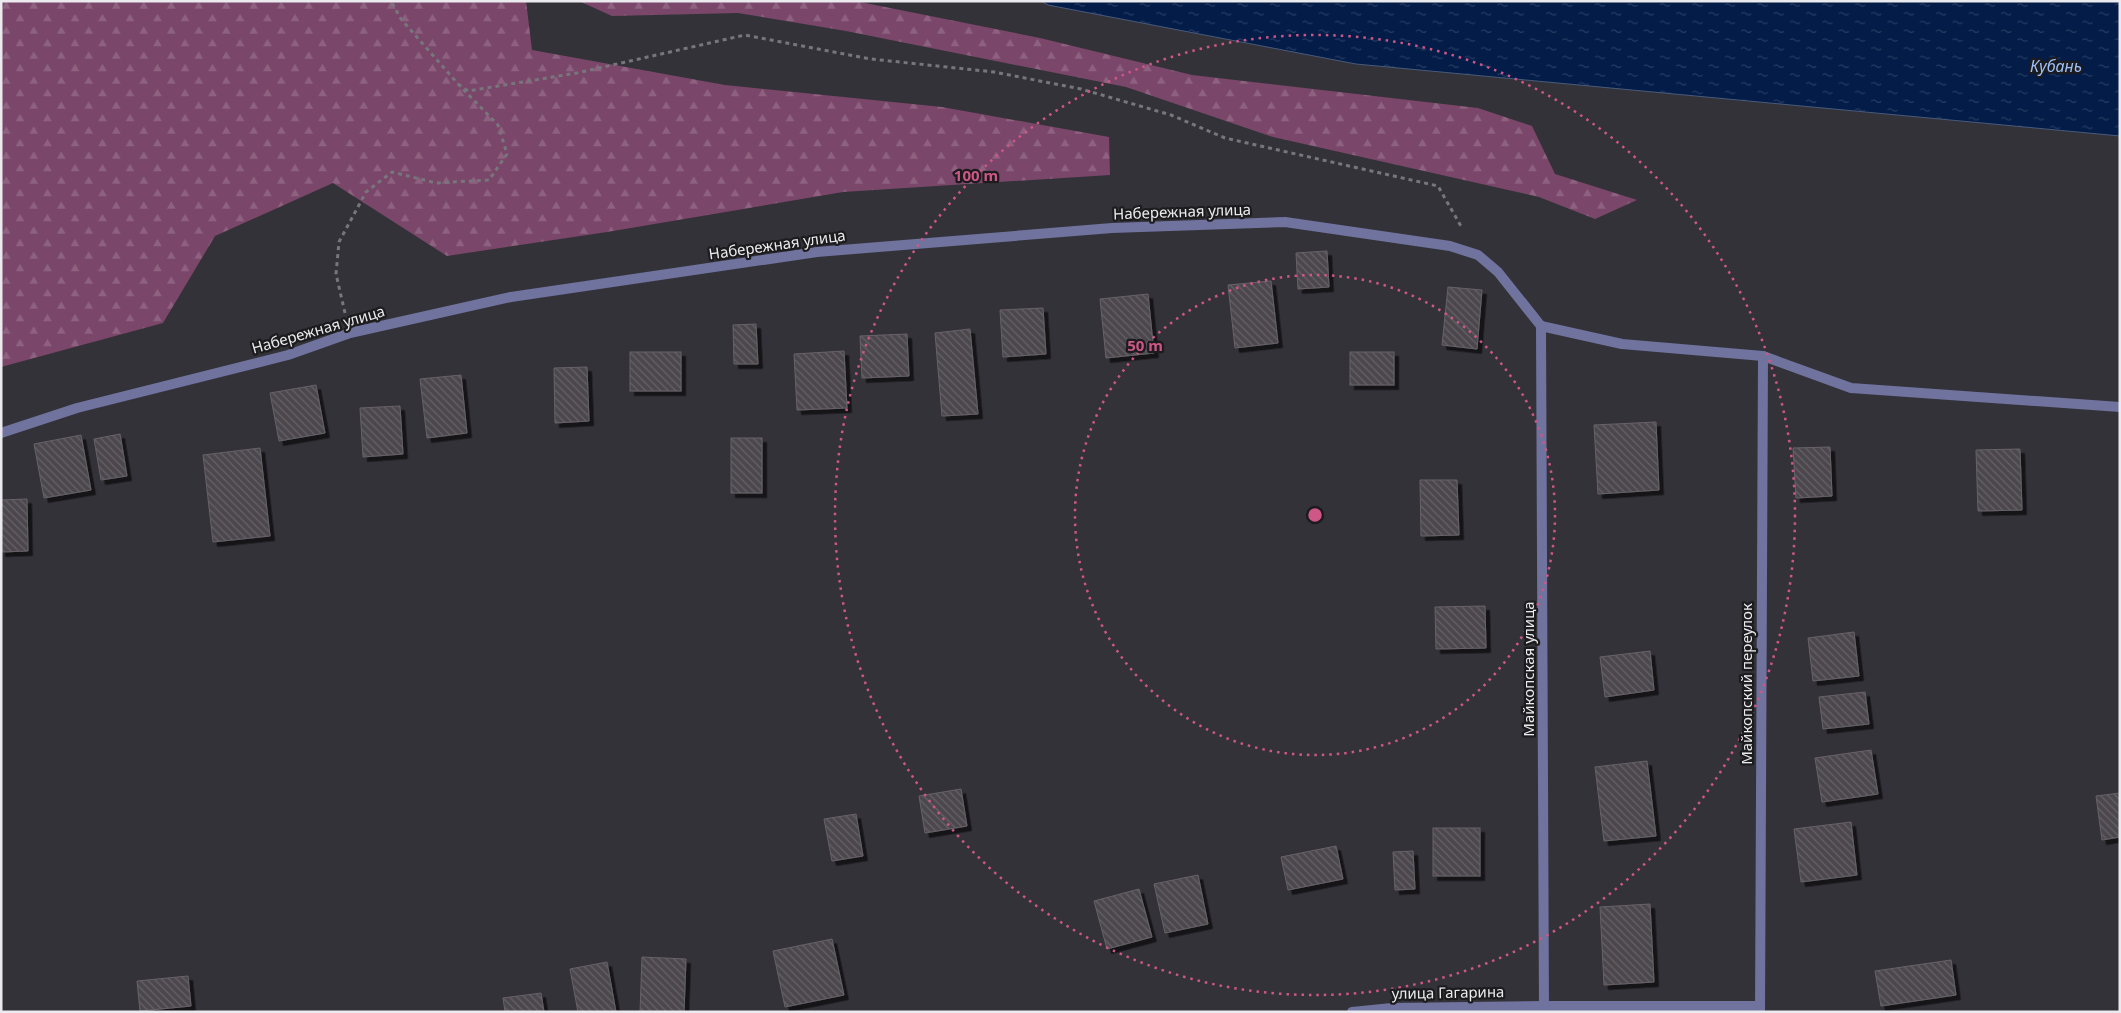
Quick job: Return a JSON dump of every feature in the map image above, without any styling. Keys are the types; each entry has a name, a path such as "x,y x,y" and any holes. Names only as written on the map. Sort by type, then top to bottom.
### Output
{"street":[{"name":"Набережная улица","path":"1,433 77,408 288,355 350,333 511,298 816,252 1112,228 1285,222 1450,246 1478,255 1498,272 1541,326"},
{"path":"1541,326 1622,344 1763,356 1851,388 2120,407"},
{"name":"Майкопская улица","path":"1541,326 1544,1009"},
{"name":"Майкопский переулок","path":"1759,1009 1763,356"},
{"name":"улица Гагарина","path":"1352,1012 1392,1008 1759,1009"}],"path":[{"path":"350,333 336,274 340,242 366,192 392,172 436,183 488,180 507,154 498,125 458,84 401,19 391,1"},
{"path":"458,84 468,91 577,73 745,35 871,59 994,72 1081,89 1162,112 1226,138 1438,186 1478,255"}],"green space":[{"path":"1,1 526,1 532,50 725,85 942,107 1109,137 1110,175 843,192 607,232 447,256 333,183 215,236 163,323 1,367"},
{"path":"579,1 855,1 1040,38 1192,75 1478,108 1532,126 1555,174 1637,200 1595,219 1539,197 1273,137 1126,87 846,31 738,13 612,16"}],"water":[{"name":"Кубань","path":"1041,1 2120,1 2120,136 1356,64 1048,5"}],"building":[{"path":"1327,251 1329,287 1298,289 1296,253"},
{"path":"1271,281 1278,343 1235,348 1228,285"},
{"path":"1448,287 1482,290 1477,349 1442,345"},
{"path":"1148,294 1154,353 1106,358 1100,299"},
{"path":"1043,308 1046,354 1003,357 1000,310"},
{"path":"756,324 758,364 734,364 733,325"},
{"path":"970,329 978,414 942,416 935,333"},
{"path":"907,334 909,376 862,378 860,336"},
{"path":"844,351 847,408 797,410 794,354"},
{"path":"630,352 681,352 681,391 630,391"},
{"path":"1350,352 1394,352 1394,385 1350,385"},
{"path":"587,367 589,421 555,423 554,368"},
{"path":"461,375 467,433 427,438 420,379"},
{"path":"316,385 325,433 279,441 270,393"},
{"path":"400,406 403,454 363,457 360,408"},
{"path":"1656,422 1659,490 1598,494 1594,425"},
{"path":"120,434 127,476 101,480 94,439"},
{"path":"81,435 91,490 44,498 34,444"},
{"path":"731,438 762,438 762,493 731,493"},
{"path":"1830,447 1832,496 1796,498 1793,448"},
{"path":"260,448 270,536 213,542 203,455"},
{"path":"2020,449 2022,510 1978,511 1976,450"},
{"path":"1420,480 1457,480 1459,535 1421,536"},
{"path":"27,499 28,551 1,552 1,500"},
{"path":"1485,606 1486,648 1436,649 1435,607"},
{"path":"1854,632 1859,676 1813,681 1808,638"},
{"path":"1650,651 1654,690 1605,697 1600,657"},
{"path":"1865,692 1869,724 1823,729 1819,697"},
{"path":"1871,750 1878,794 1822,802 1815,758"},
{"path":"1647,761 1656,836 1604,841 1595,767"},
{"path":"961,789 967,826 925,833 919,796"},
{"path":"2120,793 2120,837 2102,840 2096,796"},
{"path":"856,814 863,856 832,861 824,819"},
{"path":"1851,822 1857,875 1801,882 1794,829"},
{"path":"1433,828 1480,828 1480,876 1433,876"},
{"path":"1336,846 1343,879 1288,890 1281,857"},
{"path":"1413,851 1415,889 1395,890 1393,852"},
{"path":"1198,875 1208,924 1165,933 1154,884"},
{"path":"1139,889 1152,937 1107,949 1094,901"},
{"path":"1650,904 1654,982 1604,985 1600,907"},
{"path":"832,939 844,995 785,1007 773,951"},
{"path":"642,957 686,959 684,1012 640,1012"},
{"path":"1951,960 1956,995 1881,1006 1875,971"},
{"path":"607,962 616,1012 578,1012 570,969"},
{"path":"188,976 191,1006 140,1011 137,981"},
{"path":"541,993 544,1012 505,1012 503,998"}]}
